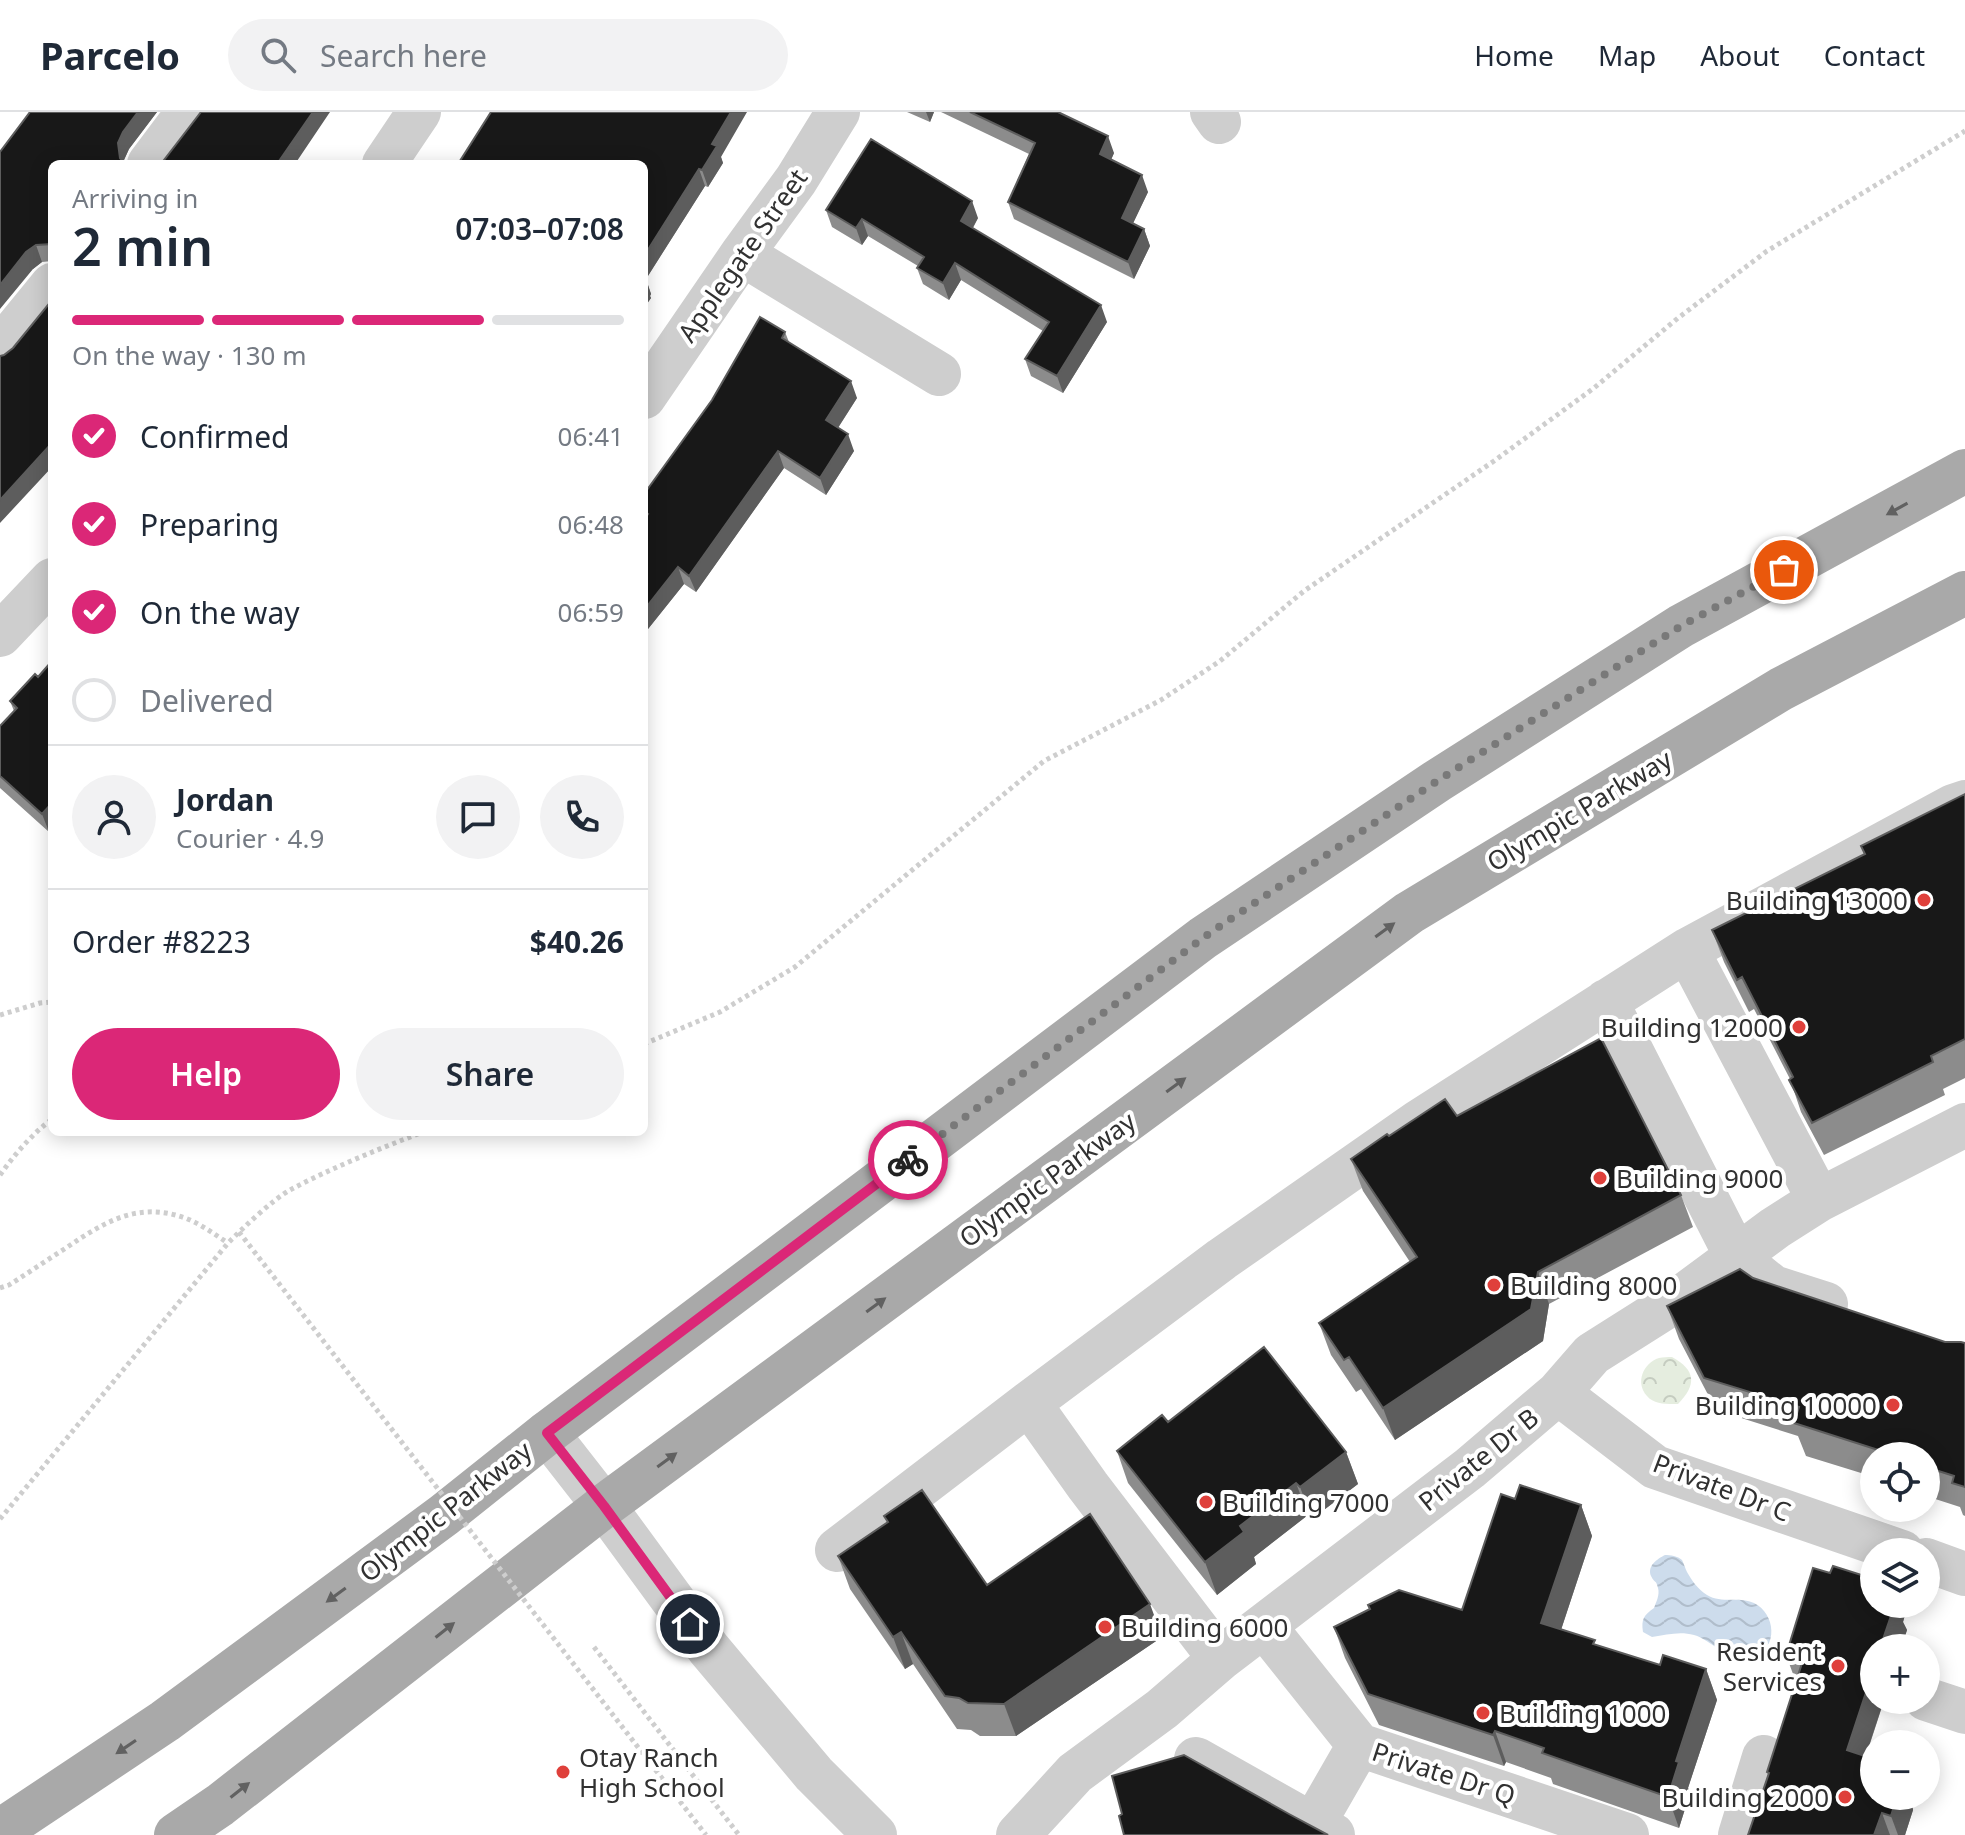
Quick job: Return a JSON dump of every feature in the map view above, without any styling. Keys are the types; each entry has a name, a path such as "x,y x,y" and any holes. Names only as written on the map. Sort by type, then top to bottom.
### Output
{"main road":[{"name":"Olympic Parkway","path":"0,1831 165,1721 444,1515 547,1433 1203,938 1437,781 1681,626 1965,471"},
{"name":"Olympic Parkway","path":"176,1835 220,1805 604,1506 1409,913 1781,689 1965,593"}],"street":[{"path":"152,160 188,112"},
{"path":"387,160 419,112"},
{"name":"Applegate Street","path":"648,391 796,180 838,112"},
{"path":"742,254 939,374"},
{"path":"0,349 48,290"},
{"path":"0,635 48,584"},
{"path":"837,1550 1222,1259 1418,1122 1687,950 1965,802"},
{"path":"1687,950 1819,1200"},
{"path":"1606,1001 1737,1258 1773,1287 1862,1316"},
{"name":"Private Dr B","path":"1018,1835 1075,1773 1162,1709 1220,1659 1470,1468 1558,1393 1592,1354 1679,1299 1775,1228 1819,1200 1965,1125"},
{"name":"Private Dr C","path":"1558,1393 1655,1467 1861,1538"},
{"path":"1029,1403 1220,1659"},
{"path":"547,1433 708,1648 814,1774 875,1835"},
{"path":"1940,1565 1965,1574"},
{"name":"Private Dr Q","path":"1264,1626 1359,1745 1627,1835"},
{"path":"1940,1704 1965,1712"},
{"path":"1196,1759 1323,1830 1359,1745"},
{"path":"1740,1835 1764,1757"}],"path":[{"path":"648,1042 720,1012 795,967 1044,761 1161,700 1220,661 1304,591 1494,461 1594,388 1678,318 1767,251 1965,131"},
{"path":"0,1015 48,1002"},
{"path":"0,1175 48,1122"},
{"path":"0,1519 239,1232 287,1191 413,1136"},
{"path":"0,1288 92,1230 116,1218 136,1213 183,1217 228,1243"},
{"path":"239,1232 706,1835"},
{"path":"594,1647 739,1835"}],"green space":[{"path":"1672,1357 1686,1367 1691,1384 1678,1404 1654,1401 1643,1391 1642,1374 1653,1361"}],"water":[{"path":"1665,1555 1682,1560 1693,1582 1707,1595 1748,1601 1761,1608 1770,1622 1768,1646 1755,1657 1738,1659 1694,1635 1678,1633 1652,1637 1643,1632 1644,1618 1654,1608 1658,1593 1650,1569"}],"building":[{"path":"30,112 138,112 118,143 122,160 48,160 48,244 36,245 26,252 0,285 0,152"},
{"path":"201,112 313,112 280,160 164,160"},
{"path":"491,112 731,112 712,144 717,146 648,250 648,160 461,160"},
{"path":"970,112 1058,112 1108,136 1100,154 1142,175 1122,218 1144,229 1128,262 1008,202 1035,143"},
{"path":"871,139 972,201 961,221 1101,305 1057,376 1025,359 1049,322 955,263 943,283 917,268 924,257 862,219 856,228 826,210"},
{"path":"48,305 48,447 0,500 0,356 13,348"},
{"path":"760,317 785,332 782,338 851,381 826,420 848,434 820,478 778,451 689,576 678,567 648,605 648,488 712,400"},
{"path":"48,666 48,807 42,814 0,776 0,726 17,708 10,701 35,674 38,677"},
{"path":"1965,794 1965,1039 1931,1056 1933,1062 1812,1123 1789,1080 1793,1077 1742,977 1737,980 1712,930 1865,854 1861,846"},
{"path":"1601,1038 1681,1195 1538,1272 1531,1309 1383,1408 1349,1357 1344,1360 1319,1323 1417,1257 1351,1159 1445,1099 1457,1116"},
{"name":"Building 10000","path":"1740,1269 1753,1278 1945,1342 1965,1343 1965,1487 1952,1483 1954,1476 1940,1472 1940,1442 1860,1444 1794,1423 1799,1407 1704,1378 1667,1306"},
{"name":"Building 7000","path":"1264,1347 1346,1452 1300,1487 1296,1483 1240,1526 1244,1532 1205,1562 1117,1451 1162,1415 1168,1422"},
{"path":"1520,1485 1581,1505 1541,1623 1595,1640 1593,1644 1660,1665 1663,1655 1706,1669 1676,1761 1679,1762 1668,1797 1542,1753 1544,1748 1495,1731 1493,1735 1368,1694 1334,1627 1399,1590 1462,1610 1501,1494 1515,1499"},
{"name":"Building 6000","path":"922,1490 987,1585 1090,1514 1150,1604 1004,1704 968,1703 945,1696 901,1632 893,1637 838,1556 888,1522 884,1516"},
{"path":"1833,1566 1860,1575 1860,1618 1890,1618 1885,1634 1860,1634 1860,1711 1847,1750 1860,1754 1860,1810 1893,1810 1891,1816 1882,1813 1874,1835 1748,1835 1803,1660 1786,1655 1813,1568 1830,1573"},
{"path":"1184,1755 1328,1835 1124,1835 1112,1776"}],"way so far":[{"path":"908,1160 1229,920 1437,781 1681,626 1784,570"}],"place":[{"name":"Building 13000","path":"1924,900"},
{"name":"Building 12000","path":"1799,1027"},
{"name":"Building 9000","path":"1600,1178"},
{"name":"Building 8000","path":"1494,1285"},
{"name":"Building 10000","path":"1893,1405"},
{"name":"Building 7000","path":"1206,1502"},
{"name":"Building 6000","path":"1105,1627"},
{"name":"Resident Services","path":"1838,1666"},
{"name":"Building 1000","path":"1483,1713"},
{"name":"Otay Ranch High School","path":"563,1772"},
{"name":"Building 2000","path":"1845,1797"}],"route":[{"path":"690,1624 547,1433 908,1160"}]}
